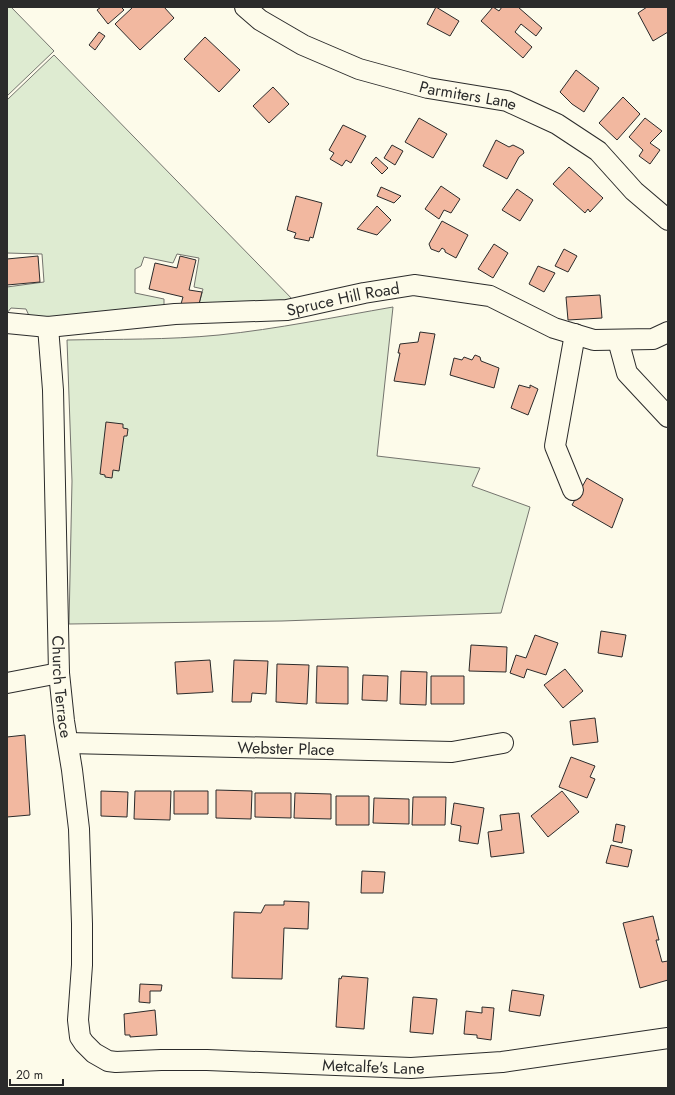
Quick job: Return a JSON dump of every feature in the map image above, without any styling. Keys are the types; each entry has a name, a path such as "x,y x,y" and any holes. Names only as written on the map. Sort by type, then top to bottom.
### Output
{"street":[{"name":"Parmiters Lane","path":"245,7 260,20 303,45 359,69 428,88 507,101 557,124 598,151 634,191 668,220"},
{"name":"Spruce Hill Road","path":"7,323 48,328 175,314 287,310 364,293 414,285 490,296 554,328 594,340 653,339 668,332"},
{"name":"Church Terrace","path":"48,328 53,390 59,673 79,828 82,965 78,1020 80,1037 84,1043"},
{"path":"573,490 555,446 575,334"},
{"path":"618,340 627,373 668,417"},
{"path":"7,683 59,673"},
{"name":"Webster Place","path":"68,743 452,752 503,743"},
{"name":"Metcalfe's Lane","path":"84,1043 94,1053 116,1062 220,1060 411,1068 502,1062 668,1038"}],"green space":[{"path":"7,7 11,7 54,51 7,96"},
{"path":"54,55 297,304 198,308 203,289 194,287 199,258 177,254 173,263 144,257 141,266 135,269 135,293 164,299 164,312 31,320 26,309 11,308 7,313 7,287 44,282 42,254 7,253 7,100"},
{"path":"393,307 377,456 480,468 472,486 530,507 501,613 282,621 69,624 72,481 67,340 200,337 284,326"}],"building":[{"path":"101,7 121,7 124,10 108,24 97,10"},
{"path":"133,7 164,7 174,18 140,50 115,24"},
{"path":"436,7 459,21 450,36 427,24"},
{"path":"493,7 499,11 502,7 518,7 542,28 536,36 521,24 515,32 532,47 523,58 481,21"},
{"path":"647,7 668,7 668,32 653,41 638,13"},
{"path":"99,32 105,36 95,50 89,45"},
{"path":"205,37 240,70 219,92 184,59"},
{"path":"576,70 599,88 584,112 572,104 560,92"},
{"path":"273,87 289,104 269,123 253,106"},
{"path":"623,97 640,114 617,140 599,123"},
{"path":"419,118 447,134 433,158 405,142"},
{"path":"645,118 662,131 650,143 660,150 650,164 639,156 643,150 629,137"},
{"path":"343,125 366,136 351,163 346,160 342,166 330,159 334,153 329,150"},
{"path":"496,140 509,147 513,145 523,150 524,153 519,157 507,179 483,166"},
{"path":"392,145 403,151 395,165 384,158"},
{"path":"376,157 388,168 382,174 371,163"},
{"path":"569,167 603,198 590,212 588,209 585,213 553,184"},
{"path":"441,186 460,199 451,213 444,210 439,219 425,209"},
{"path":"381,187 401,196 394,203 377,196"},
{"path":"517,189 533,200 520,221 502,210"},
{"path":"296,196 322,203 313,238 310,237 309,241 294,238 296,233 287,230"},
{"path":"377,206 391,220 377,235 357,229"},
{"path":"442,221 468,235 456,258 445,252 442,248 439,252 431,249 429,244"},
{"path":"494,244 508,253 493,278 478,269"},
{"path":"564,249 577,256 568,272 555,266"},
{"path":"38,256 40,282 7,285 7,259"},
{"path":"180,256 196,260 189,290 202,292 198,308 181,304 183,297 149,289 155,263 177,268"},
{"path":"538,266 555,273 544,292 529,284"},
{"path":"600,295 602,318 568,320 566,297"},
{"path":"420,332 435,334 425,385 394,381 400,353 398,353 400,344 418,342"},
{"path":"475,355 480,357 481,361 499,368 494,388 450,375 454,358 462,360 464,357 472,360"},
{"path":"519,385 530,388 530,385 538,389 528,415 511,408"},
{"path":"106,422 123,424 123,428 128,429 127,436 124,436 119,471 113,470 112,478 105,477 105,475 100,474"},
{"path":"587,478 623,499 612,528 572,505"},
{"path":"601,631 626,635 622,657 598,653"},
{"path":"535,635 558,643 546,675 527,669 524,678 510,673 516,655 526,658"},
{"path":"471,645 507,647 506,672 469,671"},
{"path":"210,660 213,692 177,694 175,662"},
{"path":"234,660 268,661 266,694 252,693 251,702 232,702"},
{"path":"277,664 309,665 307,704 276,702"},
{"path":"317,666 348,667 348,704 316,703"},
{"path":"565,669 583,691 563,708 544,685"},
{"path":"401,671 427,672 426,705 400,704"},
{"path":"363,675 388,676 387,701 362,700"},
{"path":"431,676 464,676 464,704 431,704"},
{"path":"595,718 598,742 573,745 570,721"},
{"path":"25,735 30,815 7,817 7,737"},
{"path":"571,757 595,766 590,777 595,779 587,798 559,787"},
{"path":"216,790 252,791 251,819 216,818"},
{"path":"101,791 128,792 127,817 101,816"},
{"path":"135,791 171,791 170,820 134,819"},
{"path":"174,791 208,791 208,814 174,814"},
{"path":"562,791 579,812 548,837 531,816"},
{"path":"255,793 291,793 291,818 255,817"},
{"path":"295,793 331,794 331,819 294,818"},
{"path":"336,796 369,796 369,825 336,825"},
{"path":"413,797 446,797 445,825 412,825"},
{"path":"374,798 409,799 409,824 373,823"},
{"path":"454,803 484,808 478,844 459,841 461,826 451,824"},
{"path":"519,813 524,853 491,857 488,832 502,830 500,815"},
{"path":"616,824 625,826 622,843 613,841"},
{"path":"611,845 632,850 628,867 606,863"},
{"path":"362,871 385,872 383,893 361,893"},
{"path":"284,901 309,902 308,929 284,928 282,979 232,978 234,912 261,913 265,905 284,905"},
{"path":"653,916 659,940 656,940 662,962 668,961 668,980 640,988 623,923"},
{"path":"342,976 368,978 364,1029 336,1027 339,978 341,979"},
{"path":"140,984 162,985 161,991 150,991 150,1003 139,1002"},
{"path":"512,990 544,995 540,1016 509,1011"},
{"path":"413,997 437,999 433,1034 410,1032"},
{"path":"482,1007 494,1008 491,1040 477,1038 477,1035 464,1034 466,1011 482,1013"},
{"path":"155,1010 157,1035 130,1037 130,1035 125,1035 124,1014"}]}
